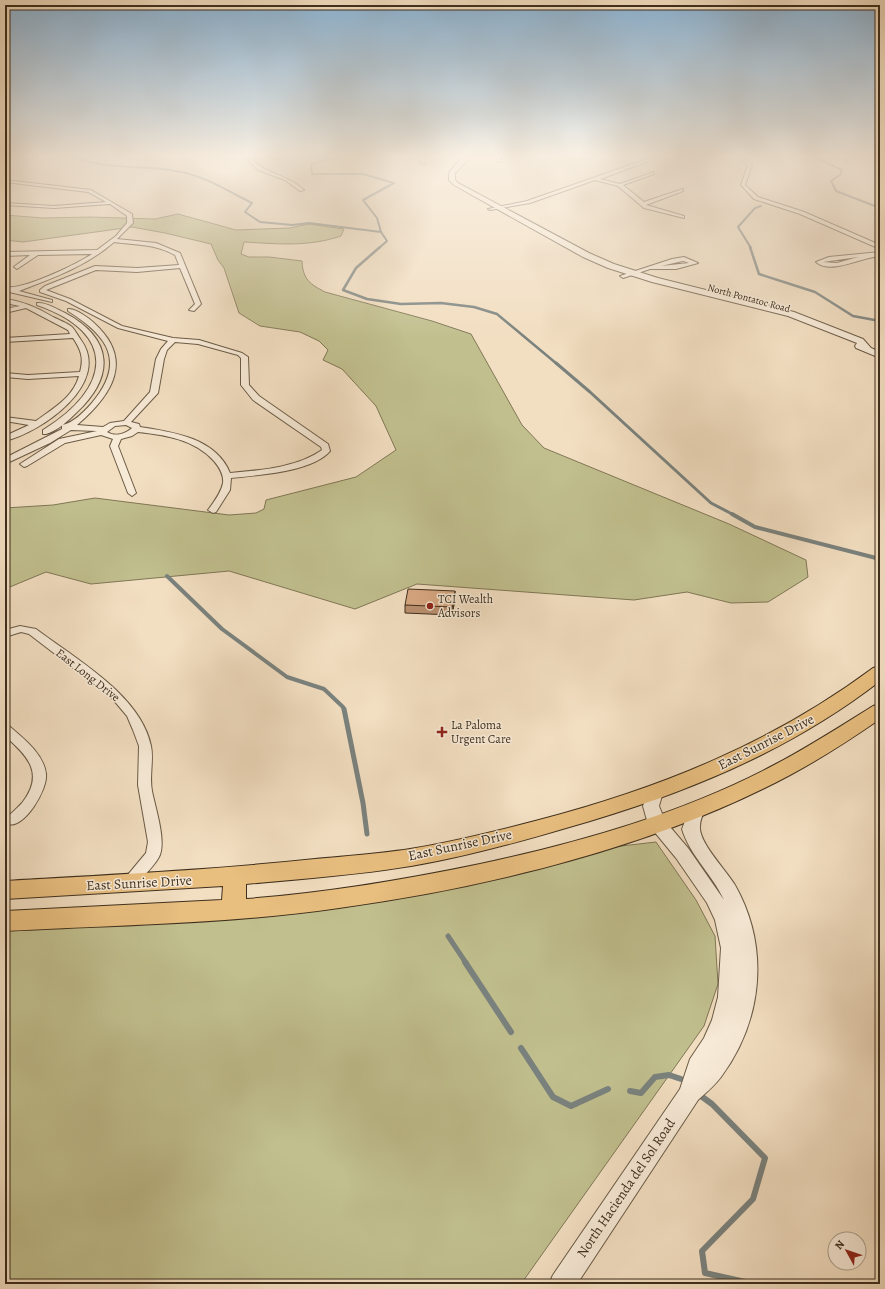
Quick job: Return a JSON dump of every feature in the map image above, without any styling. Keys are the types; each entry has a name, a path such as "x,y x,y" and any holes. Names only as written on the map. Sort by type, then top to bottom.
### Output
{"main road":[{"name":"East Sunrise Drive","path":"5,890 235,878 412,857 546,827 655,792 699,776 794,730 856,691 880,672"},
{"path":"5,921 234,909 340,898 426,884 569,852 657,824 697,809 774,774 815,752 856,727 880,710"},
{"path":"234,909 235,878"}],"street":[{"path":"7,293 73,269 101,252 115,241 130,223 130,217"},
{"name":"North Pontatoc Road","path":"510,217 576,257 623,276 782,318 880,355"},
{"name":"North Pontatoc Road","path":"513,217 586,255 633,273 791,314 820,324 860,341 867,349"},
{"path":"812,217 880,247"},
{"path":"821,217 880,242"},
{"path":"115,241 149,243 170,249 178,254 198,304 192,310"},
{"path":"5,254 101,252"},
{"path":"17,267 37,253"},
{"path":"872,254 832,266 822,265 819,261 824,259 872,254 880,254"},
{"path":"623,276 674,260 684,259 695,263 681,266 652,268"},
{"path":"182,266 136,270 92,268 42,290 43,292 68,300 120,327 173,340 199,342 244,357 245,385 256,398 328,450 314,458 278,469 227,476"},
{"path":"5,439 37,424 69,400 81,382 85,366 84,349 73,336 70,329 61,322 26,306 7,293"},
{"path":"5,454 57,426 86,399 90,393 100,366 100,355 88,332 71,319 45,306 7,293"},
{"path":"5,461 69,427 100,399 114,365 114,354 100,330 82,316 56,303 7,293"},
{"path":"5,311 26,306"},
{"path":"5,340 73,336"},
{"path":"126,423 154,393 160,359 164,349 173,340"},
{"path":"5,375 28,377 82,374"},
{"path":"5,419 104,431 108,436 118,437 128,435 136,429"},
{"path":"24,464 62,442 104,431 115,424 126,423 136,426 136,429 174,436 205,447 215,456 224,467 227,476 227,484 213,510"},
{"path":"118,437 114,446 132,493"},
{"name":"East Long Drive","path":"5,634 20,629 32,631 115,694 132,715 145,746 146,800 154,830 155,842 153,855 128,884"},
{"path":"5,729 22,743 36,760 42,776 35,797 25,810 12,821"},
{"name":"North Hacienda del Sol Road","path":"655,792 651,806 657,824 682,853 711,894 724,920 731,948 728,997 724,1014 712,1044 698,1066 690,1093"},
{"name":"North Hacienda del Sol Road","path":"562,1284 690,1093 713,1070 733,1039 747,998 749,971 748,944 740,915 729,890 693,838 690,828 697,809"}],"shaded area":[{"path":"5,217 155,219 163,217 189,217 236,230 290,228 309,224 344,229 341,236 317,242 293,244 244,242 241,254 249,257 269,257 302,261 304,273 308,281 325,292 432,321 471,334 522,425 544,448 729,524 806,560 808,577 768,602 731,603 687,592 634,600 417,584 355,609 229,571 91,584 46,572 5,589 5,508 53,505 95,498 229,515 256,513 264,509 266,500 356,477 396,450 376,406 342,369 323,360 328,350 319,341 300,332 260,326 239,313 224,268 218,260 211,244 132,227 23,242 5,240"},
{"path":"656,842 696,900 715,936 718,984 704,1026 521,1284 5,1284 5,921 234,909 569,852"}],"building":[{"path":"408,589 455,591 452,607 405,605"}],"waterway":[{"path":"253,217 260,222 292,225 309,223 381,232"},
{"path":"376,217 381,232"},
{"path":"747,217 738,227 751,248"},
{"path":"379,248 387,241 381,232"},
{"path":"380,247 356,268 343,290 367,299 401,304 441,303 474,307 497,314 557,364"},
{"path":"750,247 759,274 815,292 853,316 880,321"},
{"path":"556,363 590,392 711,503 734,515"},
{"path":"732,514 755,527 880,559"},
{"path":"167,576 222,629 287,677 324,689 343,707 344,710"},
{"path":"344,709 363,803 367,834"},
{"path":"448,936 466,963"},
{"path":"465,962 511,1032"},
{"path":"521,1048 553,1097 571,1106 608,1089"},
{"path":"630,1091 641,1093 655,1077 669,1075 681,1079"},
{"path":"701,1096 712,1104 765,1158 753,1199 702,1251 705,1273 754,1284"}],"place":[{"name":"TCI Wealth Advisors","path":"430,606"},
{"name":"La Paloma Urgent Care","path":"442,732"}]}
